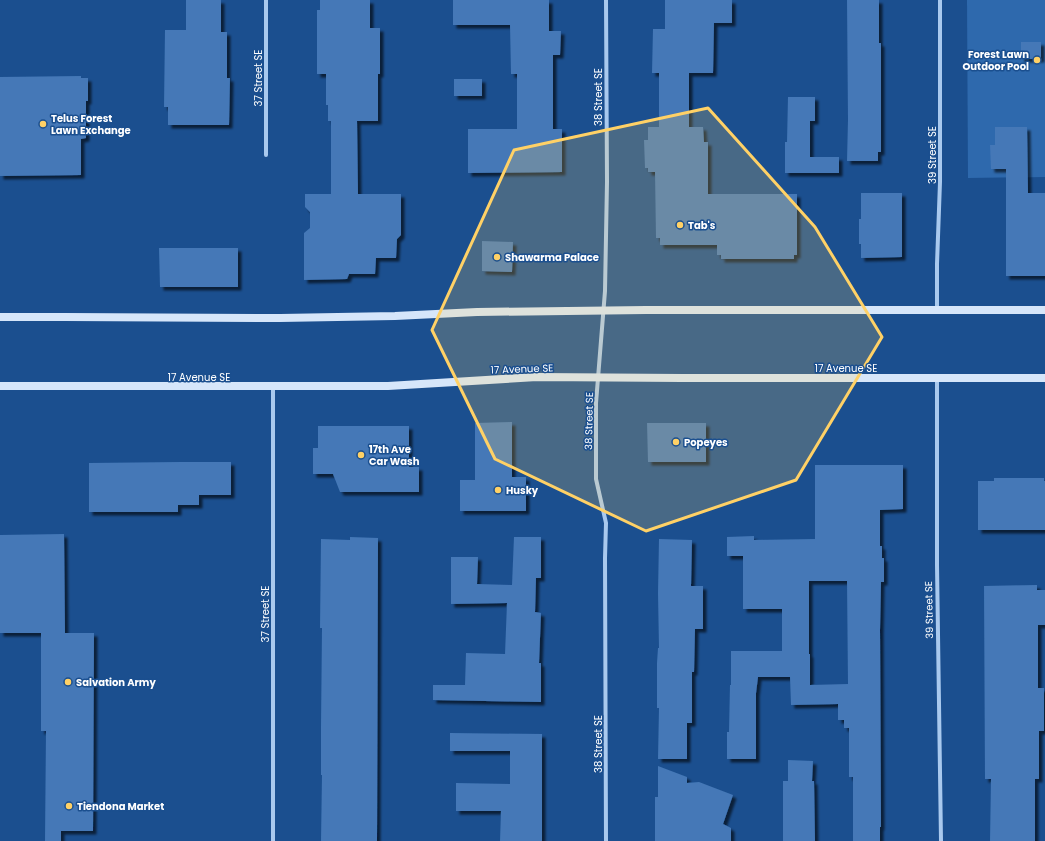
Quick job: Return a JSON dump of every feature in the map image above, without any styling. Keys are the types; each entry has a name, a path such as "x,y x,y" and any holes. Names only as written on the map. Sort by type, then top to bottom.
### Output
{"main road":[{"path":"0,317 280,318 395,316 492,312 698,310 1045,310"},
{"name":"17 Avenue SE","path":"0,386 388,386 537,377 1045,378"}],"street":[{"name":"37 Street SE","path":"266,0 266,155"},
{"name":"38 Street SE","path":"606,0 607,182 605,291 596,403 596,479 606,523 606,841"},
{"name":"39 Street SE","path":"937,311 940,182 940,0"},
{"name":"39 Street SE","path":"937,378 937,565 941,841"},
{"name":"37 Street SE","path":"273,387 273,841"}],"highlighted area":[{"path":"708,108 815,227 882,337 796,480 646,531 495,459 432,330 514,150"}],"shaded area":[{"path":"967,0 1045,0 1045,177 968,178"}],"building":[{"path":"186,0 221,0 221,32 227,32 227,78 230,78 229,125 168,125 168,107 164,107 165,30 186,30"},
{"path":"320,0 370,0 370,28 380,28 378,121 357,121 358,194 401,194 401,235 397,239 396,258 376,258 375,274 349,274 347,279 304,280 304,233 310,228 310,212 305,207 305,194 331,194 331,121 328,121 328,105 326,105 326,74 317,74 317,10 320,10"},
{"path":"453,0 549,0 549,31 561,31 560,55 553,55 553,129 562,129 562,172 468,173 468,129 517,129 517,74 511,74 510,25 453,25"},
{"path":"665,0 732,0 732,23 714,23 713,73 689,73 689,127 703,127 704,142 708,142 708,194 797,194 797,255 794,255 794,259 721,259 721,255 717,255 717,245 660,245 660,238 656,238 655,172 648,172 648,168 645,168 644,140 648,140 648,127 659,127 659,73 652,73 653,29 665,29"},
{"path":"847,0 879,0 879,43 881,43 881,152 878,152 878,161 847,161"},
{"path":"1021,42 1041,42 1041,59 1021,59"},
{"name":"Telus Forest Lawn Exchange","path":"81,76 81,78 88,78 88,101 86,101 86,138 81,139 81,175 0,176 0,77"},
{"path":"454,79 482,79 482,96 454,96"},
{"path":"788,97 815,97 815,121 810,121 810,157 839,157 839,173 785,173 785,142 787,142"},
{"path":"995,127 1027,127 1028,193 1045,193 1045,276 1006,276 1006,169 991,169 990,145 995,145"},
{"path":"861,193 902,193 902,257 861,258 861,244 859,244 859,219 861,219"},
{"name":"Shawarma Palace","path":"482,241 513,242 512,272 482,271"},
{"path":"159,248 238,248 238,287 160,287"},
{"path":"512,422 512,477 526,477 526,511 460,511 460,480 475,480 475,423"},
{"name":"Popeyes","path":"647,423 706,423 706,462 648,462"},
{"name":"17th Ave Car Wash","path":"318,426 409,426 409,467 419,467 419,492 340,492 333,474 313,474 313,448 318,448"},
{"path":"231,462 231,495 199,495 199,505 178,505 178,512 89,512 89,463"},
{"path":"815,465 903,465 903,509 880,510 880,546 882,546 882,558 884,558 884,582 881,582 880,630 880,841 853,841 853,777 849,777 849,728 844,728 844,720 838,720 838,704 791,705 790,677 758,677 756,693 756,759 727,759 727,732 729,732 731,685 731,651 782,651 782,609 743,609 743,556 727,556 727,537 754,536 754,540 815,539","holes":["809,581 847,581 848,684 810,685"]},
{"path":"994,478 1044,478 1045,530 978,530 978,481 994,481"},
{"path":"64,534 65,633 94,633 93,831 61,831 61,841 45,841 46,731 41,731 41,633 0,633 0,535"},
{"path":"350,537 378,538 377,841 321,841 321,539 350,540"},
{"path":"514,537 541,537 541,578 536,578 535,612 541,613 539,663 541,663 541,702 433,700 433,685 465,685 466,653 505,654 507,603 451,604 451,557 478,557 477,584 512,585"},
{"path":"659,539 692,540 691,586 703,586 703,629 695,629 694,672 692,672 692,723 687,723 687,759 658,759 659,708 657,708 657,663 659,648"},
{"path":"1037,585 1037,590 1045,590 1045,625 1038,625 1038,688 1044,688 1044,731 1039,731 1039,779 1035,779 1035,841 990,841 991,779 985,779 984,586"},
{"path":"450,733 542,734 542,841 500,841 501,811 456,811 456,783 510,784 510,751 450,751"},
{"path":"788,760 813,761 812,781 814,781 815,841 783,841 783,781 788,781"},
{"path":"658,766 687,777 687,783 699,782 733,795 723,824 731,828 731,841 655,841 655,797 658,797"}],"place":[{"name":"Forest Lawn Outdoor Pool","path":"1037,60"},
{"name":"Telus Forest Lawn Exchange","path":"43,124"},
{"name":"Tab's","path":"680,225"},
{"name":"Shawarma Palace","path":"497,257"},
{"name":"Popeyes","path":"676,442"},
{"name":"17th Ave Car Wash","path":"361,455"},
{"name":"Husky","path":"498,490"},
{"name":"Salvation Army","path":"68,682"},
{"name":"Tiendona Market","path":"69,806"}]}
